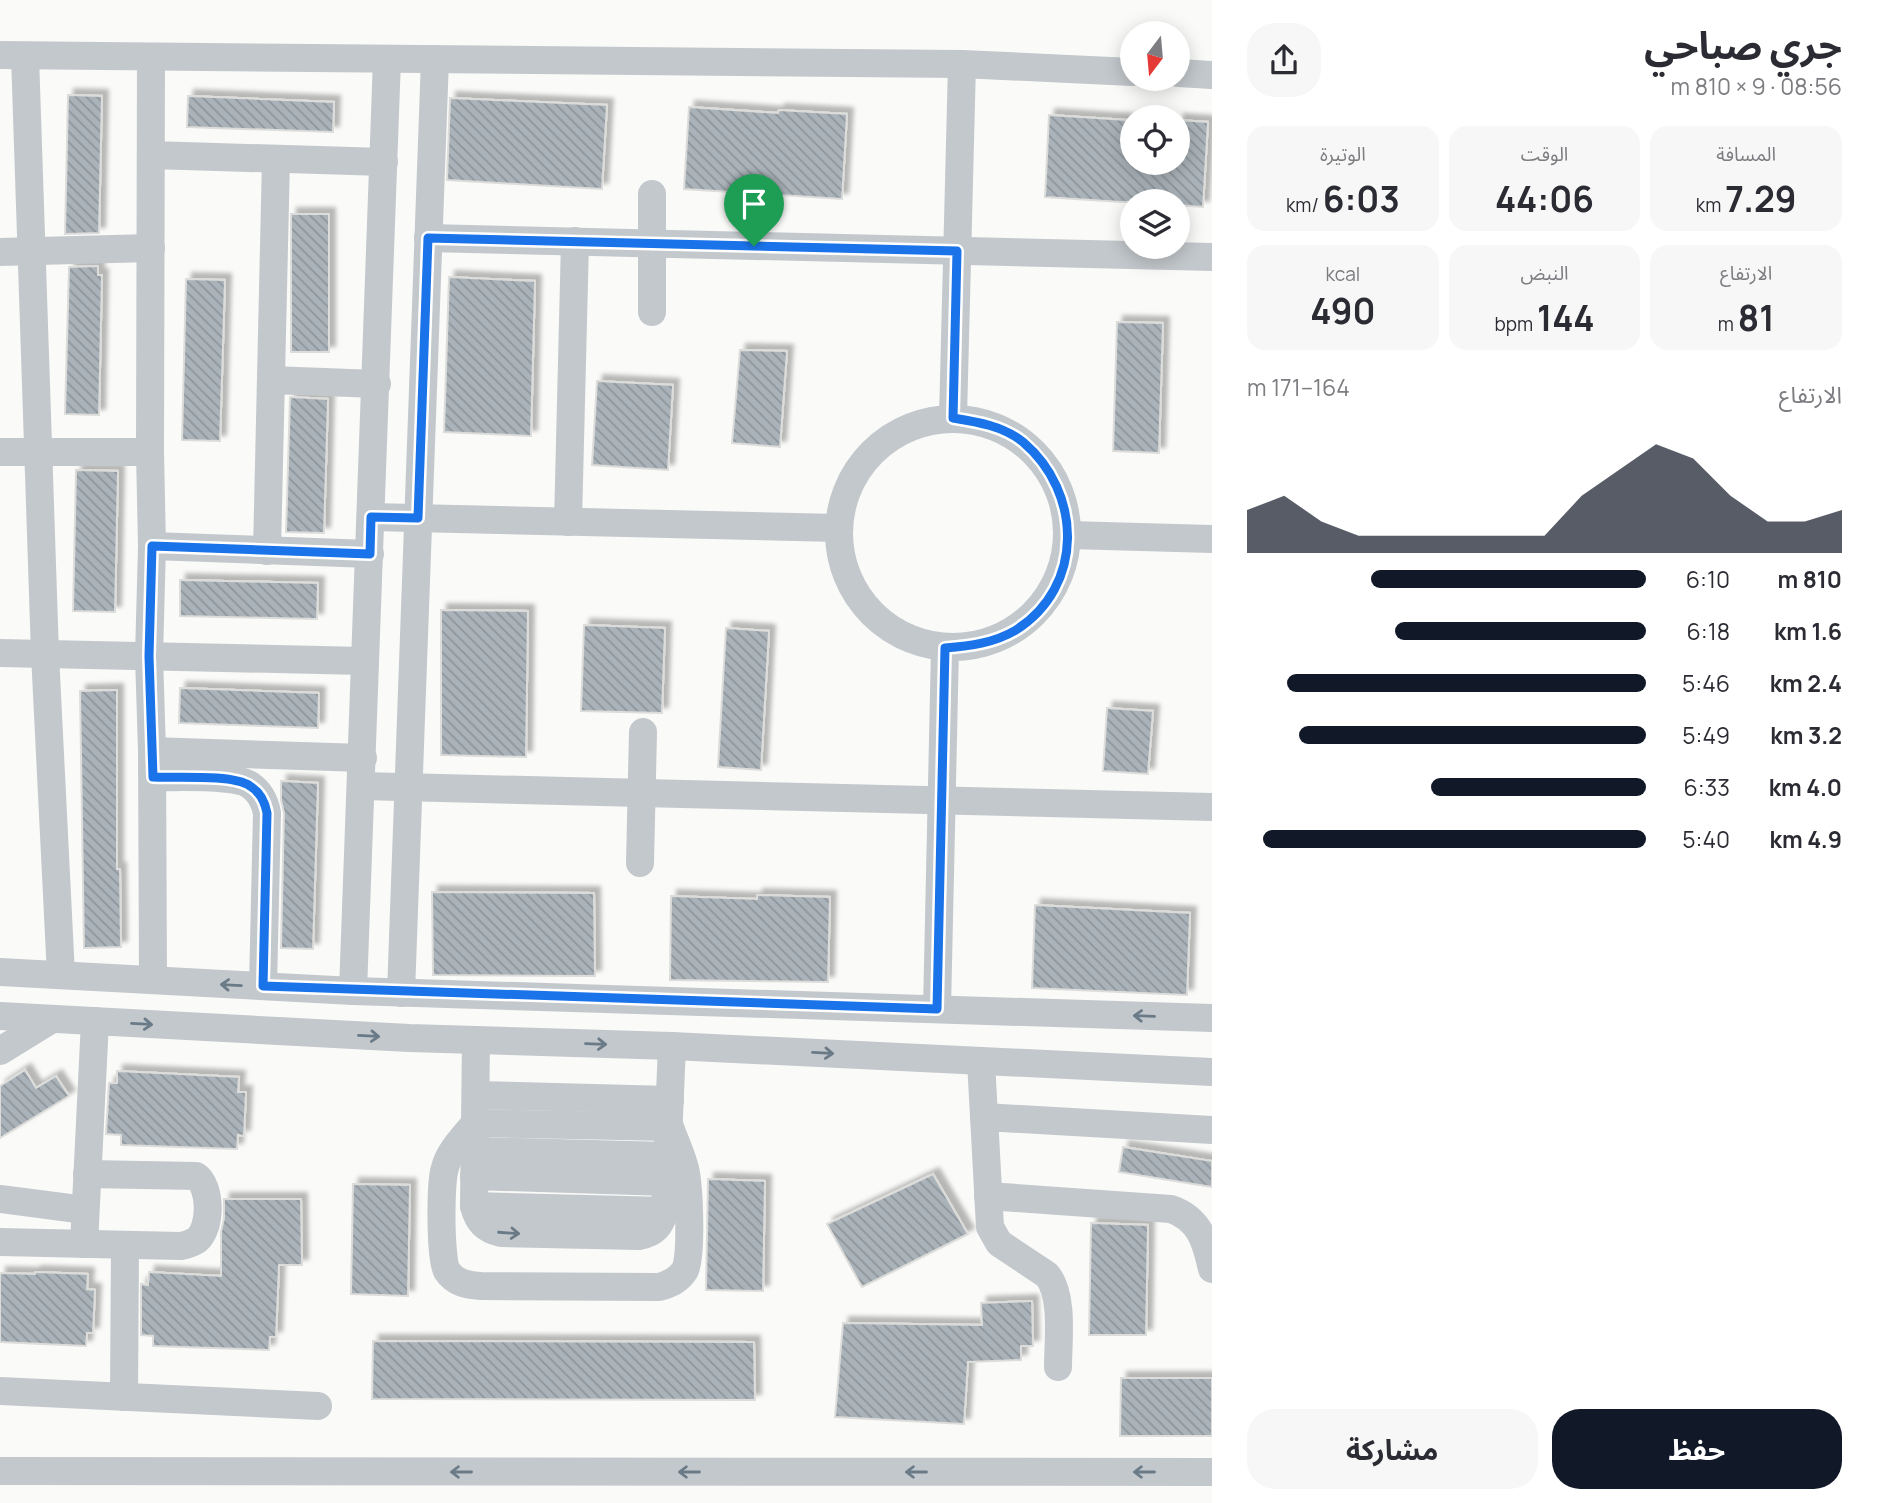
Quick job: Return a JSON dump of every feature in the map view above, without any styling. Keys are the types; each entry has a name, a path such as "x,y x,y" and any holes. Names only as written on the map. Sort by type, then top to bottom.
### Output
{"street":[{"path":"61,975 45,654 32,251 13,56 962,64 1120,71"},
{"path":"151,57 152,546 149,656 153,764 153,981"},
{"path":"353,991 387,59"},
{"path":"401,993 435,59"},
{"path":"953,418 962,64"},
{"path":"1190,74 1212,75"},
{"path":"151,155 384,162"},
{"path":"267,551 275,159"},
{"path":"652,194 652,312"},
{"path":"428,238 1212,257"},
{"path":"568,522 575,241"},
{"path":"0,252 151,248"},
{"path":"271,380 377,384"},
{"path":"953,418 990,424 1021,441 1039,458 1047,467 1063,499 1069,535 1062,572 1044,605 1017,629 982,645 945,648 910,640 879,622 856,596 841,563 838,528 850,483 862,463 887,438 919,424 953,418"},
{"path":"0,452 150,452"},
{"path":"371,517 838,528"},
{"path":"1069,535 1212,540"},
{"path":"152,546 370,554"},
{"path":"937,1009 945,648"},
{"path":"0,653 364,661"},
{"path":"640,863 643,732"},
{"path":"153,764 233,766 363,758"},
{"path":"233,766 265,803 267,813 263,986"},
{"path":"361,786 1212,807"},
{"path":"0,972 401,993 1212,1018"},
{"path":"0,1017 1212,1072"},
{"path":"0,1051 51,1019"},
{"path":"84,1244 94,1021"},
{"path":"477,1040 474,1206 666,1211 672,1046"},
{"path":"981,1061 990,1227 999,1243 1047,1275 1053,1282 1057,1300 1058,1367"},
{"path":"476,1095 670,1114"},
{"path":"475,1123 670,1114"},
{"path":"475,1123 445,1166 443,1254 448,1272 454,1278 462,1283 481,1286 659,1287 678,1279 684,1270 689,1251 687,1184 670,1114"},
{"path":"984,1117 1212,1130"},
{"path":"474,1163 667,1169"},
{"path":"0,1242 180,1246 197,1240 206,1224 204,1183 190,1174 87,1174"},
{"path":"988,1196 1171,1209 1181,1212 1197,1225 1206,1244 1212,1269"},
{"path":"0,1199 86,1210"},
{"path":"124,1397 125,1245"},
{"path":"0,1391 318,1406"},
{"path":"0,1471 1212,1472"}],"building":[{"path":"68,95 102,96 99,233 65,234"},
{"path":"188,96 334,102 333,132 187,127"},
{"path":"450,98 607,105 602,189 447,180"},
{"path":"689,107 847,114 842,199 684,189"},
{"path":"1049,115 1120,120 1120,175 1190,175 1190,121 1208,122 1203,207 1190,206 1190,189 1120,189 1120,202 1045,197"},
{"path":"291,214 329,214 329,352 291,352"},
{"path":"98,266 98,275 102,275 99,415 65,414 69,267"},
{"path":"449,277 535,281 531,436 444,432"},
{"path":"186,279 225,280 220,441 182,440"},
{"path":"1117,322 1163,323 1159,453 1113,451"},
{"path":"740,350 787,351 780,447 732,443"},
{"path":"597,381 673,385 668,470 592,465"},
{"path":"290,397 328,399 324,533 286,532"},
{"path":"76,470 118,471 115,612 73,611"},
{"path":"180,580 318,583 317,619 180,616"},
{"path":"441,610 528,611 526,757 441,755"},
{"path":"584,625 665,628 662,713 581,711"},
{"path":"726,628 769,631 761,770 718,767"},
{"path":"180,688 319,693 318,728 179,723"},
{"path":"117,690 117,869 120,869 121,947 84,948 80,691"},
{"path":"1107,708 1153,711 1148,774 1103,771"},
{"path":"281,781 318,783 313,949 281,948 284,813"},
{"path":"432,892 594,893 595,976 433,975"},
{"path":"757,895 830,897 828,982 670,980 671,896 757,899"},
{"path":"1035,905 1190,913 1187,995 1032,988"},
{"path":"25,1070 36,1088 56,1076 69,1096 0,1138 0,1086"},
{"path":"117,1071 239,1077 238,1092 246,1092 244,1136 238,1135 237,1149 121,1145 121,1135 106,1134 109,1083 117,1083"},
{"path":"1123,1147 1212,1161 1212,1187 1119,1172"},
{"path":"933,1174 968,1234 862,1287 827,1224"},
{"path":"708,1179 765,1181 763,1291 706,1290"},
{"path":"353,1184 410,1185 408,1296 351,1294"},
{"path":"224,1199 301,1199 302,1265 279,1265 276,1337 270,1337 269,1350 153,1346 153,1336 141,1335 141,1284 148,1285 149,1272 221,1276"},
{"path":"1091,1223 1148,1225 1146,1335 1089,1335"},
{"path":"0,1273 88,1274 87,1289 95,1290 93,1333 87,1333 86,1346 0,1342"},
{"path":"1032,1301 1033,1346 1021,1346 1021,1360 968,1362 964,1424 835,1417 843,1323 982,1325 981,1303"},
{"path":"373,1341 754,1342 755,1400 372,1399"},
{"path":"1121,1378 1212,1378 1212,1436 1120,1436"}],"route":[{"path":"428,238 754,246 957,251 953,418 990,424 1021,441 1047,467 1063,499 1069,535 1062,572 1044,605 1017,629 982,645 945,648 937,1009 263,986 267,813 265,803 252,786 233,779 153,777 149,656 152,546 370,554 371,517 418,518 428,238"}]}
